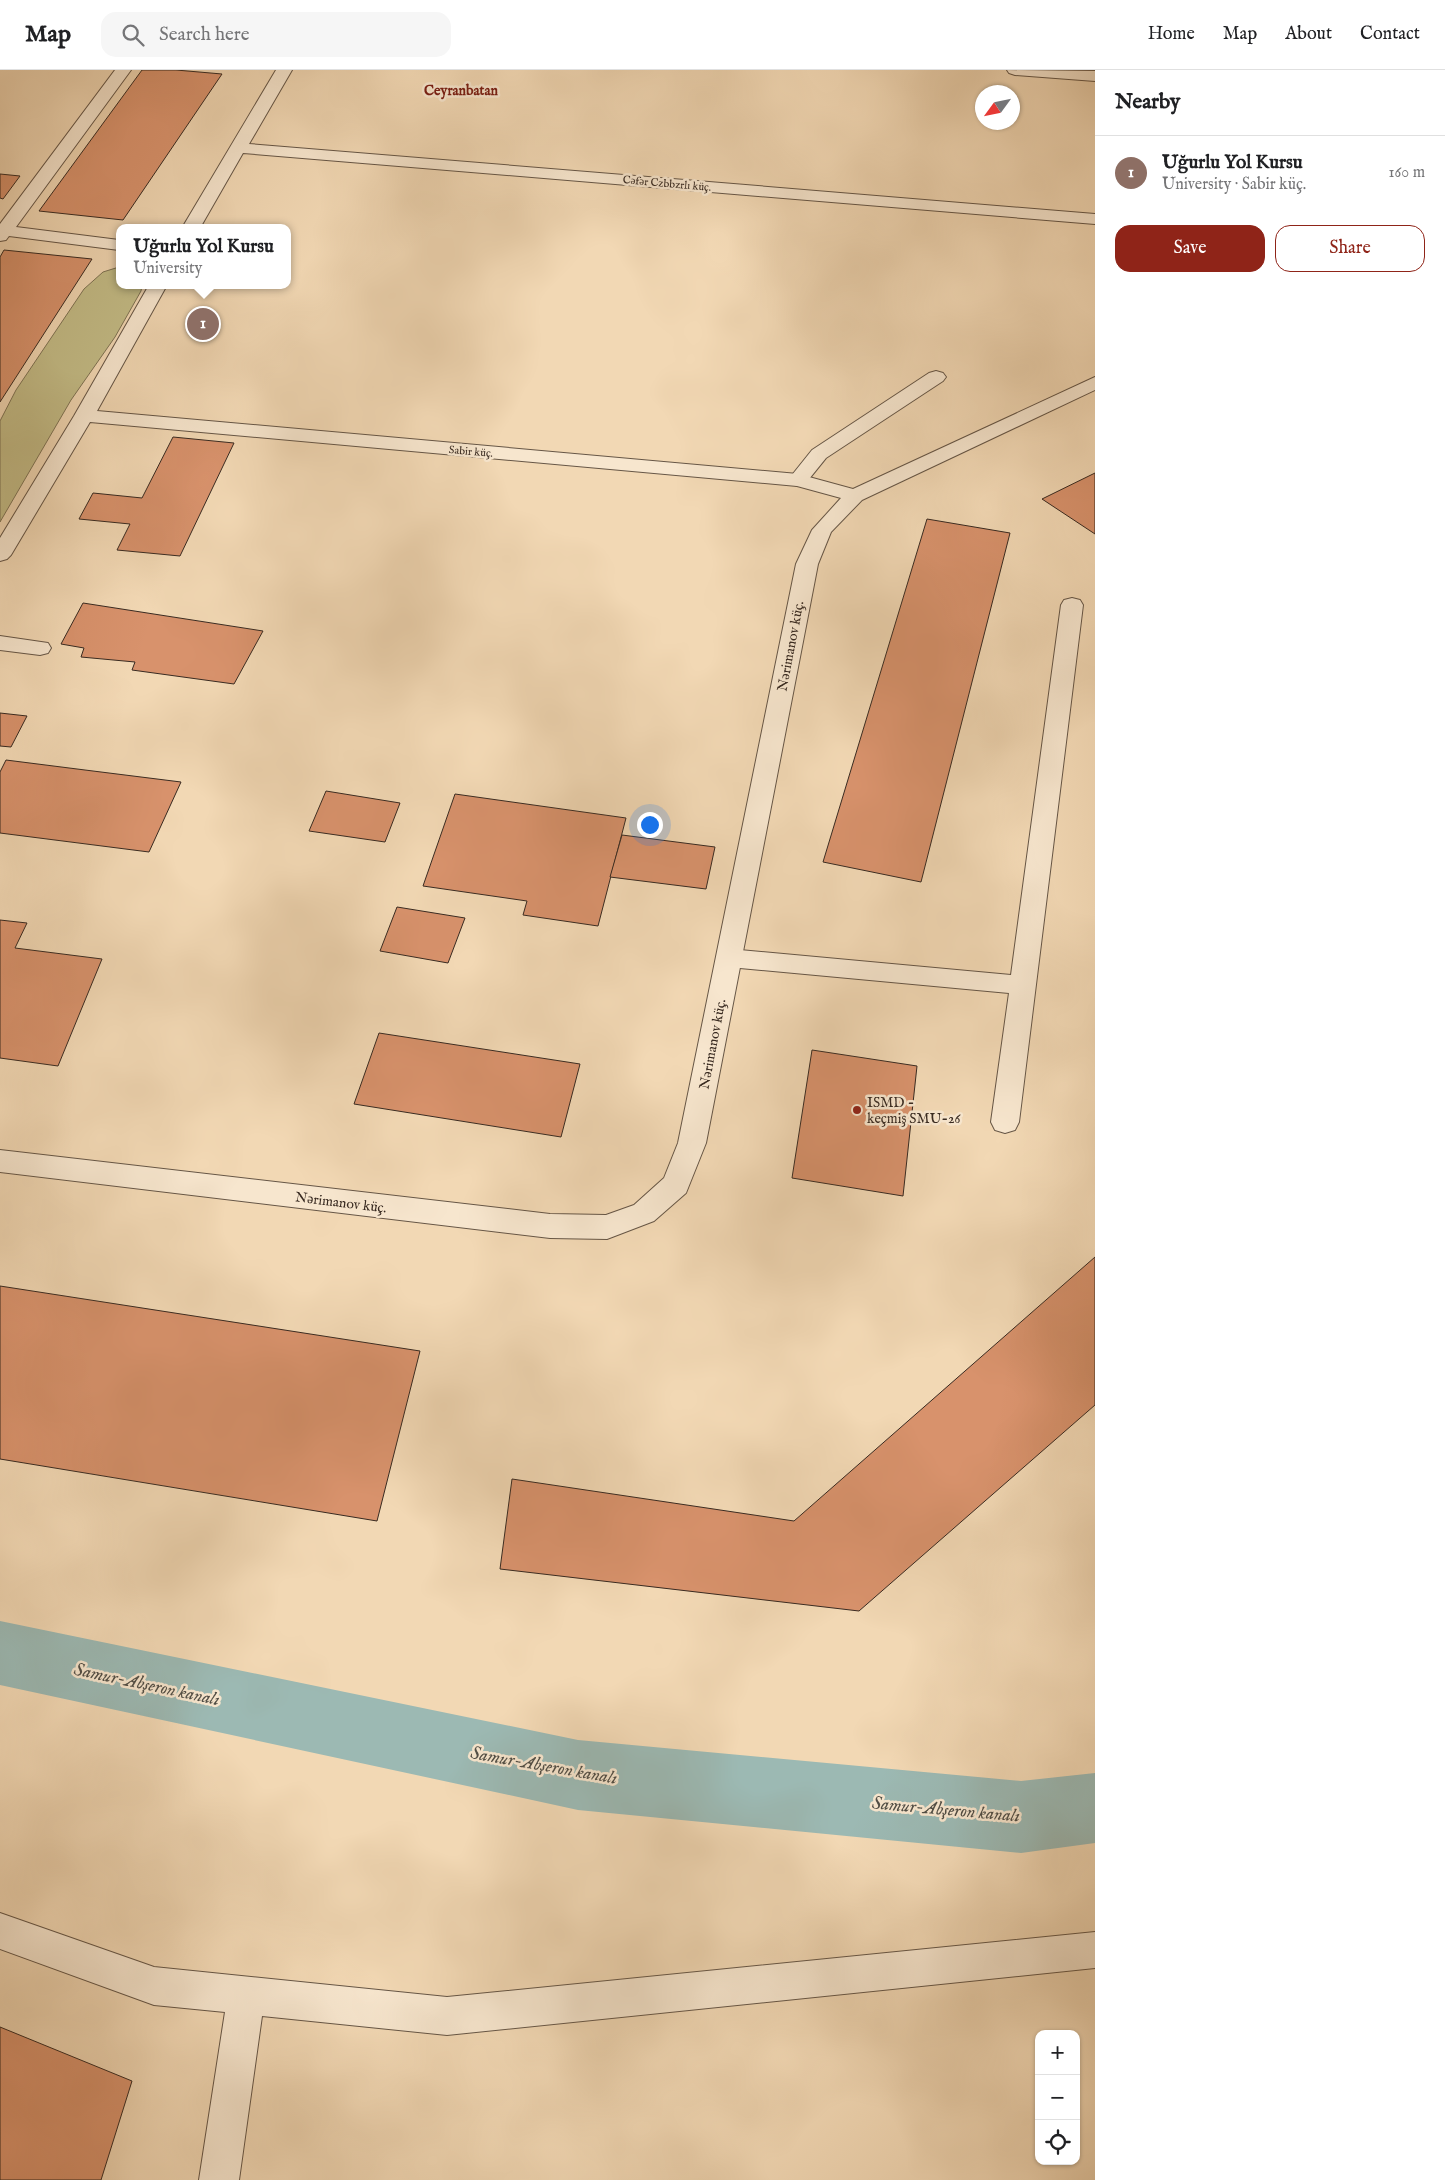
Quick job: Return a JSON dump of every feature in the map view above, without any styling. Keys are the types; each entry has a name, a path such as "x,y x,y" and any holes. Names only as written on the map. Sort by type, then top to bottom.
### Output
{"street":[{"path":"1,232 124,70"},
{"path":"193,224 284,70"},
{"path":"1015,70 1095,76"},
{"name":"Cəfər Czbbzrlı küç.","path":"239,148 1095,219"},
{"path":"1,232 116,245"},
{"path":"0,555 84,416 156,289"},
{"path":"798,480 819,454 936,377"},
{"name":"Nərimanov küç.","path":"0,1161 550,1226 607,1227 644,1213 676,1185 692,1143 807,564 822,530 855,496 1095,383"},
{"name":"Sabir küç.","path":"84,416 798,480 855,496"},
{"path":"1005,1122 1072,605"},
{"path":"0,643 40,648"},
{"path":"729,958 1022,985"},
{"path":"0,1931 154,1986 447,2016 1095,1950"},
{"path":"219,2180 246,1996"}],"shaded area":[{"path":"116,268 116,289 141,289 141,291 115,337 71,400 0,522 0,421 16,390 84,289 103,272"}],"building":[{"path":"142,70 176,70 222,74 123,220 39,211"},
{"path":"0,174 20,176 3,199 0,198"},
{"path":"4,250 92,259 0,402 0,257"},
{"path":"173,437 234,443 180,556 117,550 130,524 79,519 93,493 142,498"},
{"path":"1095,473 1095,534 1042,499"},
{"path":"927,519 1010,533 921,882 823,862"},
{"path":"83,603 263,631 234,684 132,670 135,662 81,657 84,648 61,644"},
{"path":"0,713 27,716 11,747 0,746"},
{"path":"6,760 181,782 149,852 0,833 0,772"},
{"path":"326,791 400,803 385,842 309,831"},
{"path":"455,794 626,818 598,926 523,915 527,901 423,886"},
{"path":"622,835 715,847 706,889 610,877"},
{"path":"397,907 465,918 448,963 380,951"},
{"path":"0,920 27,923 15,948 102,959 58,1066 0,1058"},
{"path":"379,1033 580,1064 561,1137 354,1104"},
{"path":"812,1050 917,1066 903,1196 792,1178"},
{"path":"1095,1257 1095,1405 859,1611 500,1569 512,1479 794,1521"},
{"path":"0,1286 420,1351 377,1521 0,1459"},
{"path":"0,2027 132,2081 101,2180 0,2180"}],"waterway":[{"name":"Samur-Abşeron kanalı","path":"0,1653 578,1775 1021,1817 1095,1808"}],"place":[{"name":"Uğurlu Yol Kursu","path":"203,324"},
{"name":"ISMD - keçmiş SMU-26","path":"857,1110"}],"district":[{"name":"Ceyranbatan","path":"461,90"}]}
